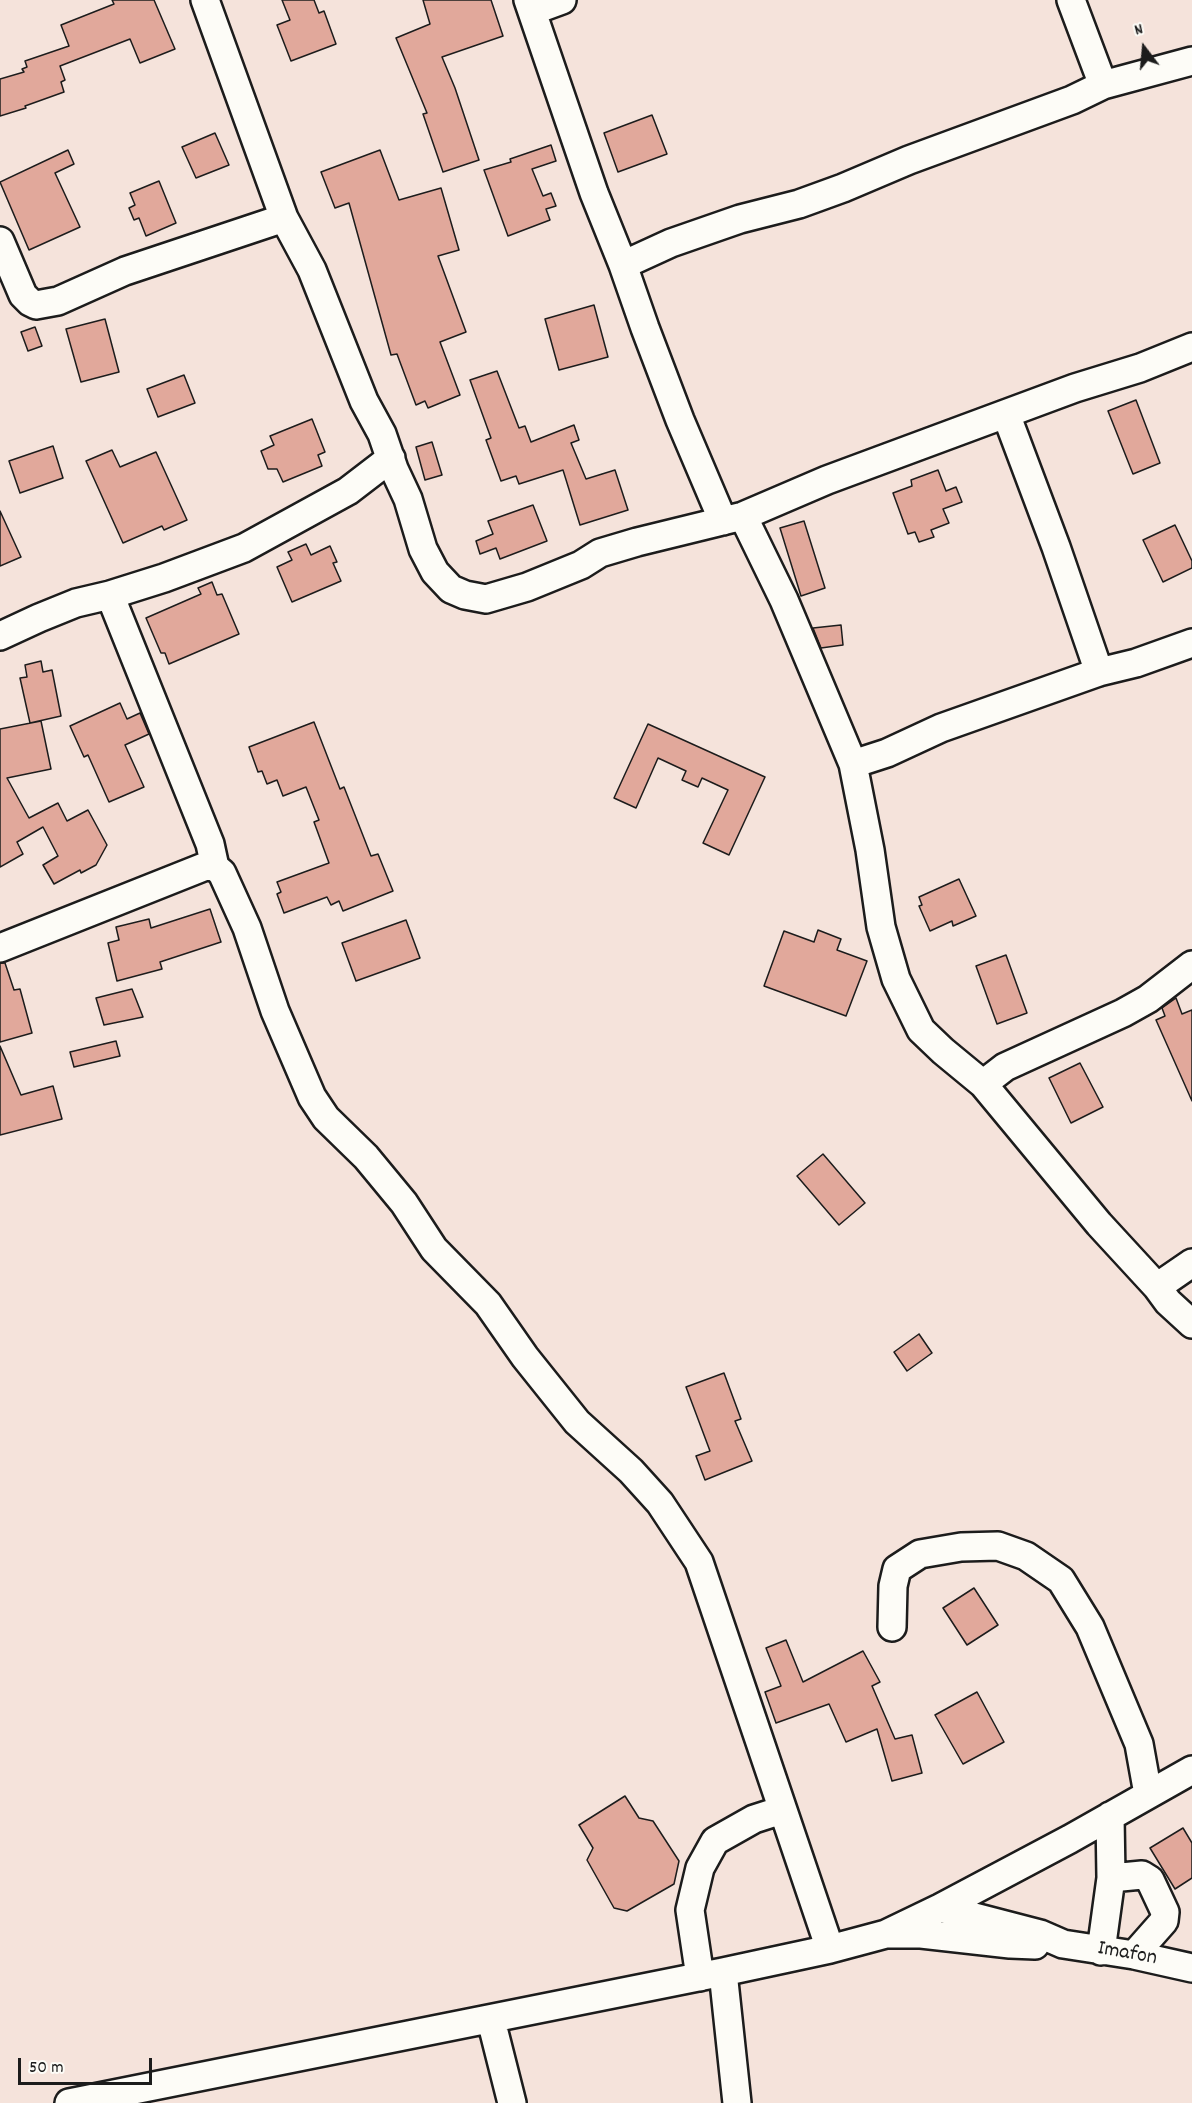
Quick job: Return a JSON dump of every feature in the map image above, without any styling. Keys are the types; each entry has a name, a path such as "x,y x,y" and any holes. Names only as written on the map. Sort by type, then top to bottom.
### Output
{"street":[{"path":"205,0 284,218 312,270 364,401 382,435 408,499 423,549 435,572 451,589 465,595 486,600 527,587 581,565 600,553 733,518 828,480 1192,347"},
{"path":"562,0 530,6 594,192 680,420 733,518 784,600 853,764 870,850 881,927 896,979 921,1030 983,1084 1099,1224 1168,1302 1192,1324"},
{"path":"1071,0 1103,85"},
{"path":"623,265 671,243 740,219 799,204 843,189 909,160 1072,100 1103,85 1192,61"},
{"path":"0,241 23,295 36,304 58,301 125,271 284,218"},
{"path":"1006,414 1056,547 1099,672"},
{"path":"0,636 52,612 201,566 244,548 348,491 391,458"},
{"path":"110,595 210,844 215,867"},
{"path":"853,764 887,753 941,728 1099,672 1136,663 1192,644"},
{"path":"0,948 206,866 215,867 222,873 243,919 275,1011 312,1097 326,1118 366,1157 404,1203 434,1249 488,1304 525,1357 577,1422 631,1471 660,1503 699,1562 830,1949"},
{"path":"983,1084 1005,1067 1148,999 1192,965"},
{"path":"1156,1287 1192,1263"},
{"path":"892,1627 893,1586 897,1569 920,1554 961,1547 998,1546 1026,1556 1061,1580 1090,1628 1139,1744 1148,1794"},
{"path":"69,2103 711,1975 830,1949 886,1934 940,1908 1192,1770"},
{"path":"737,2103 711,1975 690,1910 700,1868 715,1841 754,1820 782,1810"},
{"path":"1101,1951 1111,1878 1110,1816"},
{"path":"1111,1878 1142,1875 1149,1880 1165,1912 1164,1921 1134,1955"},
{"path":"940,1908 1040,1934 1063,1944"},
{"path":"886,1934 921,1934 1010,1944 1063,1944"},
{"name":"Imafon","path":"1063,1944 1134,1955 1192,1968"},
{"path":"492,2020 512,2103"}],"building":[{"path":"112,0 154,0 175,49 140,63 130,39 60,66 65,80 61,82 64,92 0,116 0,79 24,72 22,69 27,67 25,61 69,46 61,25 114,4"},
{"path":"282,0 314,0 319,13 324,11 336,44 291,61 277,25 290,20"},
{"path":"423,0 491,0 503,36 442,57 479,160 443,172 423,114 427,113 396,38 430,24"},
{"path":"652,115 667,154 618,172 604,133"},
{"path":"215,133 229,165 196,178 182,147"},
{"path":"551,145 556,161 532,169 543,196 551,193 556,206 546,209 550,220 508,236 484,170 511,162 510,159"},
{"path":"68,150 74,164 55,173 80,227 29,250 0,182"},
{"path":"380,150 399,200 441,188 459,250 438,256 466,332 440,342 460,395 428,408 425,401 416,405 397,354 391,355 349,203 335,208 321,172"},
{"path":"159,181 176,223 146,236 139,218 134,220 129,208 135,205 130,193"},
{"path":"594,305 608,357 559,370 545,319"},
{"path":"105,319 119,372 81,382 66,329"},
{"path":"35,327 42,346 28,351 21,332"},
{"path":"497,371 519,428 525,426 531,442 574,425 579,440 571,443 586,479 615,470 628,510 580,525 563,470 519,484 516,476 501,481 486,440 491,438 470,380"},
{"path":"184,375 195,403 158,417 147,389"},
{"path":"1136,400 1160,463 1133,474 1108,411"},
{"path":"312,419 325,452 318,455 322,466 283,482 277,469 268,469 261,451 274,445 270,436"},
{"path":"432,442 442,475 425,480 416,447"},
{"path":"53,446 63,478 20,493 9,461"},
{"path":"112,450 120,467 156,452 187,520 164,530 162,526 123,543 86,461"},
{"path":"938,470 946,491 956,487 962,502 943,509 949,523 931,530 934,537 919,542 915,532 908,534 893,493 912,486 911,480"},
{"path":"533,505 547,541 500,559 496,548 480,554 476,541 493,534 488,521"},
{"path":"0,511 21,557 0,566"},
{"path":"804,521 825,588 801,596 780,528"},
{"path":"1175,525 1192,561 1192,568 1163,582 1143,540"},
{"path":"306,544 311,555 330,546 337,562 333,563 341,581 292,602 277,567 292,560 288,552"},
{"path":"212,582 217,595 222,594 239,634 169,664 165,653 161,653 146,618 201,594 198,588"},
{"path":"841,625 843,645 821,648 813,628"},
{"path":"41,661 43,672 52,670 61,716 30,723 20,678 27,677 25,665"},
{"path":"120,703 127,719 140,713 149,734 125,745 144,787 109,802 88,755 84,757 70,726"},
{"path":"41,721 51,769 7,778 29,818 58,803 67,821 88,810 107,845 96,865 81,873 80,870 54,884 43,865 58,856 43,827 17,842 23,854 0,867 0,729"},
{"path":"314,722 340,789 344,787 371,856 378,854 393,891 343,911 339,901 331,905 327,897 284,913 277,894 281,892 277,882 329,863 314,822 319,820 306,787 283,796 277,780 267,784 262,771 258,772 249,747"},
{"path":"648,724 765,777 729,855 703,843 728,790 702,778 698,787 682,780 686,771 658,758 636,808 614,798"},
{"path":"959,879 976,916 953,926 952,921 930,931 919,906 922,905 919,897"},
{"path":"210,909 221,942 160,962 162,969 117,981 108,943 119,940 116,927 149,919 151,928"},
{"path":"406,920 420,958 356,981 342,943"},
{"path":"818,930 841,939 837,950 867,961 846,1016 764,986 784,931 814,942"},
{"path":"1006,955 1027,1013 997,1024 976,966"},
{"path":"0,963 5,963 14,990 20,989 32,1033 0,1042"},
{"path":"132,989 143,1017 104,1025 96,998"},
{"path":"1176,998 1182,1014 1192,1010 1192,1101 1156,1020 1165,1016 1162,1008"},
{"path":"116,1041 120,1056 74,1067 70,1052"},
{"path":"0,1046 21,1095 53,1086 62,1119 0,1135"},
{"path":"1080,1063 1103,1107 1071,1123 1049,1078"},
{"path":"823,1154 865,1203 839,1225 797,1176"},
{"path":"919,1334 932,1353 907,1371 894,1352"},
{"path":"724,1373 741,1419 735,1421 752,1461 705,1480 696,1456 710,1451 686,1387"},
{"path":"974,1588 998,1625 967,1645 943,1608"},
{"path":"786,1640 803,1682 863,1651 880,1682 872,1686 895,1739 912,1735 922,1773 892,1781 877,1729 846,1742 829,1704 776,1723 765,1692 781,1686 766,1648"},
{"path":"977,1692 1004,1742 963,1764 935,1715"},
{"path":"625,1796 639,1818 653,1821 679,1861 674,1884 627,1911 614,1908 587,1860 593,1848 579,1825"},
{"path":"1183,1828 1192,1843 1192,1878 1175,1889 1150,1848"}]}
